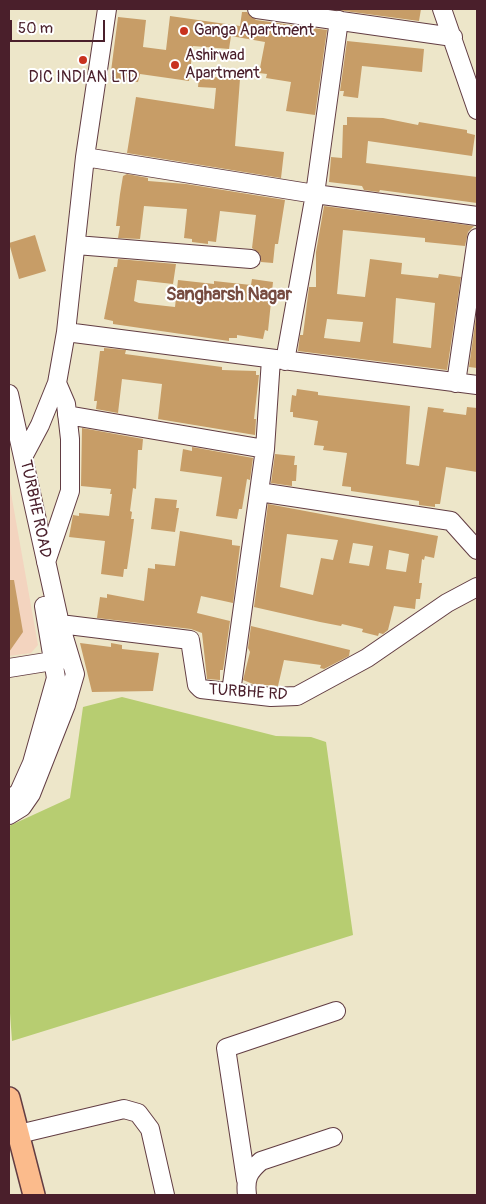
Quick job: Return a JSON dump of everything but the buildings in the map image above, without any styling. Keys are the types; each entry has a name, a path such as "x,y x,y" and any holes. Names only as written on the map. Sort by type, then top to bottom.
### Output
{"main road":[{"path":"9,1101 34,1195"}],"street":[{"path":"23,457 58,383 66,332 85,157 107,9"},
{"path":"257,9 453,37"},
{"path":"442,9 477,110"},
{"path":"231,692 278,360 315,194 339,20"},
{"path":"85,157 315,194 477,216"},
{"path":"456,383 477,238"},
{"path":"76,244 251,259"},
{"path":"66,332 477,386"},
{"path":"46,563 70,491 68,415 58,383"},
{"name":"TURBHE ROAD","path":"9,394 60,624 62,659"},
{"path":"68,415 265,448"},
{"path":"9,441 62,659 75,674 73,685 31,794 22,807 9,815"},
{"path":"259,492 451,521 477,550"},
{"name":"TURBHE RD","path":"60,624 190,640 197,685 201,689 271,697 297,696 366,658 447,603 477,587"},
{"path":"9,668 62,659"},
{"path":"9,801 19,792 32,762 62,659"},
{"path":"246,1188 226,1048 336,1012"},
{"path":"18,1134 124,1109 138,1113 150,1129 165,1195"},
{"path":"246,1188 251,1169 261,1161 333,1137"}],"shaded area":[{"path":"9,482 38,645 31,653 9,656"}],"green space":[{"path":"122,697 276,736 311,737 326,742 353,935 12,1041 9,999 9,826 70,798 83,707"}],"place":[{"name":"Ganga Apartment","path":"184,31"},
{"name":"DIC INDIAN LTD","path":"83,60"},
{"name":"Ashirwad Apartment","path":"175,65"}],"district":[{"name":"Sangharsh Nagar","path":"229,295"}]}
